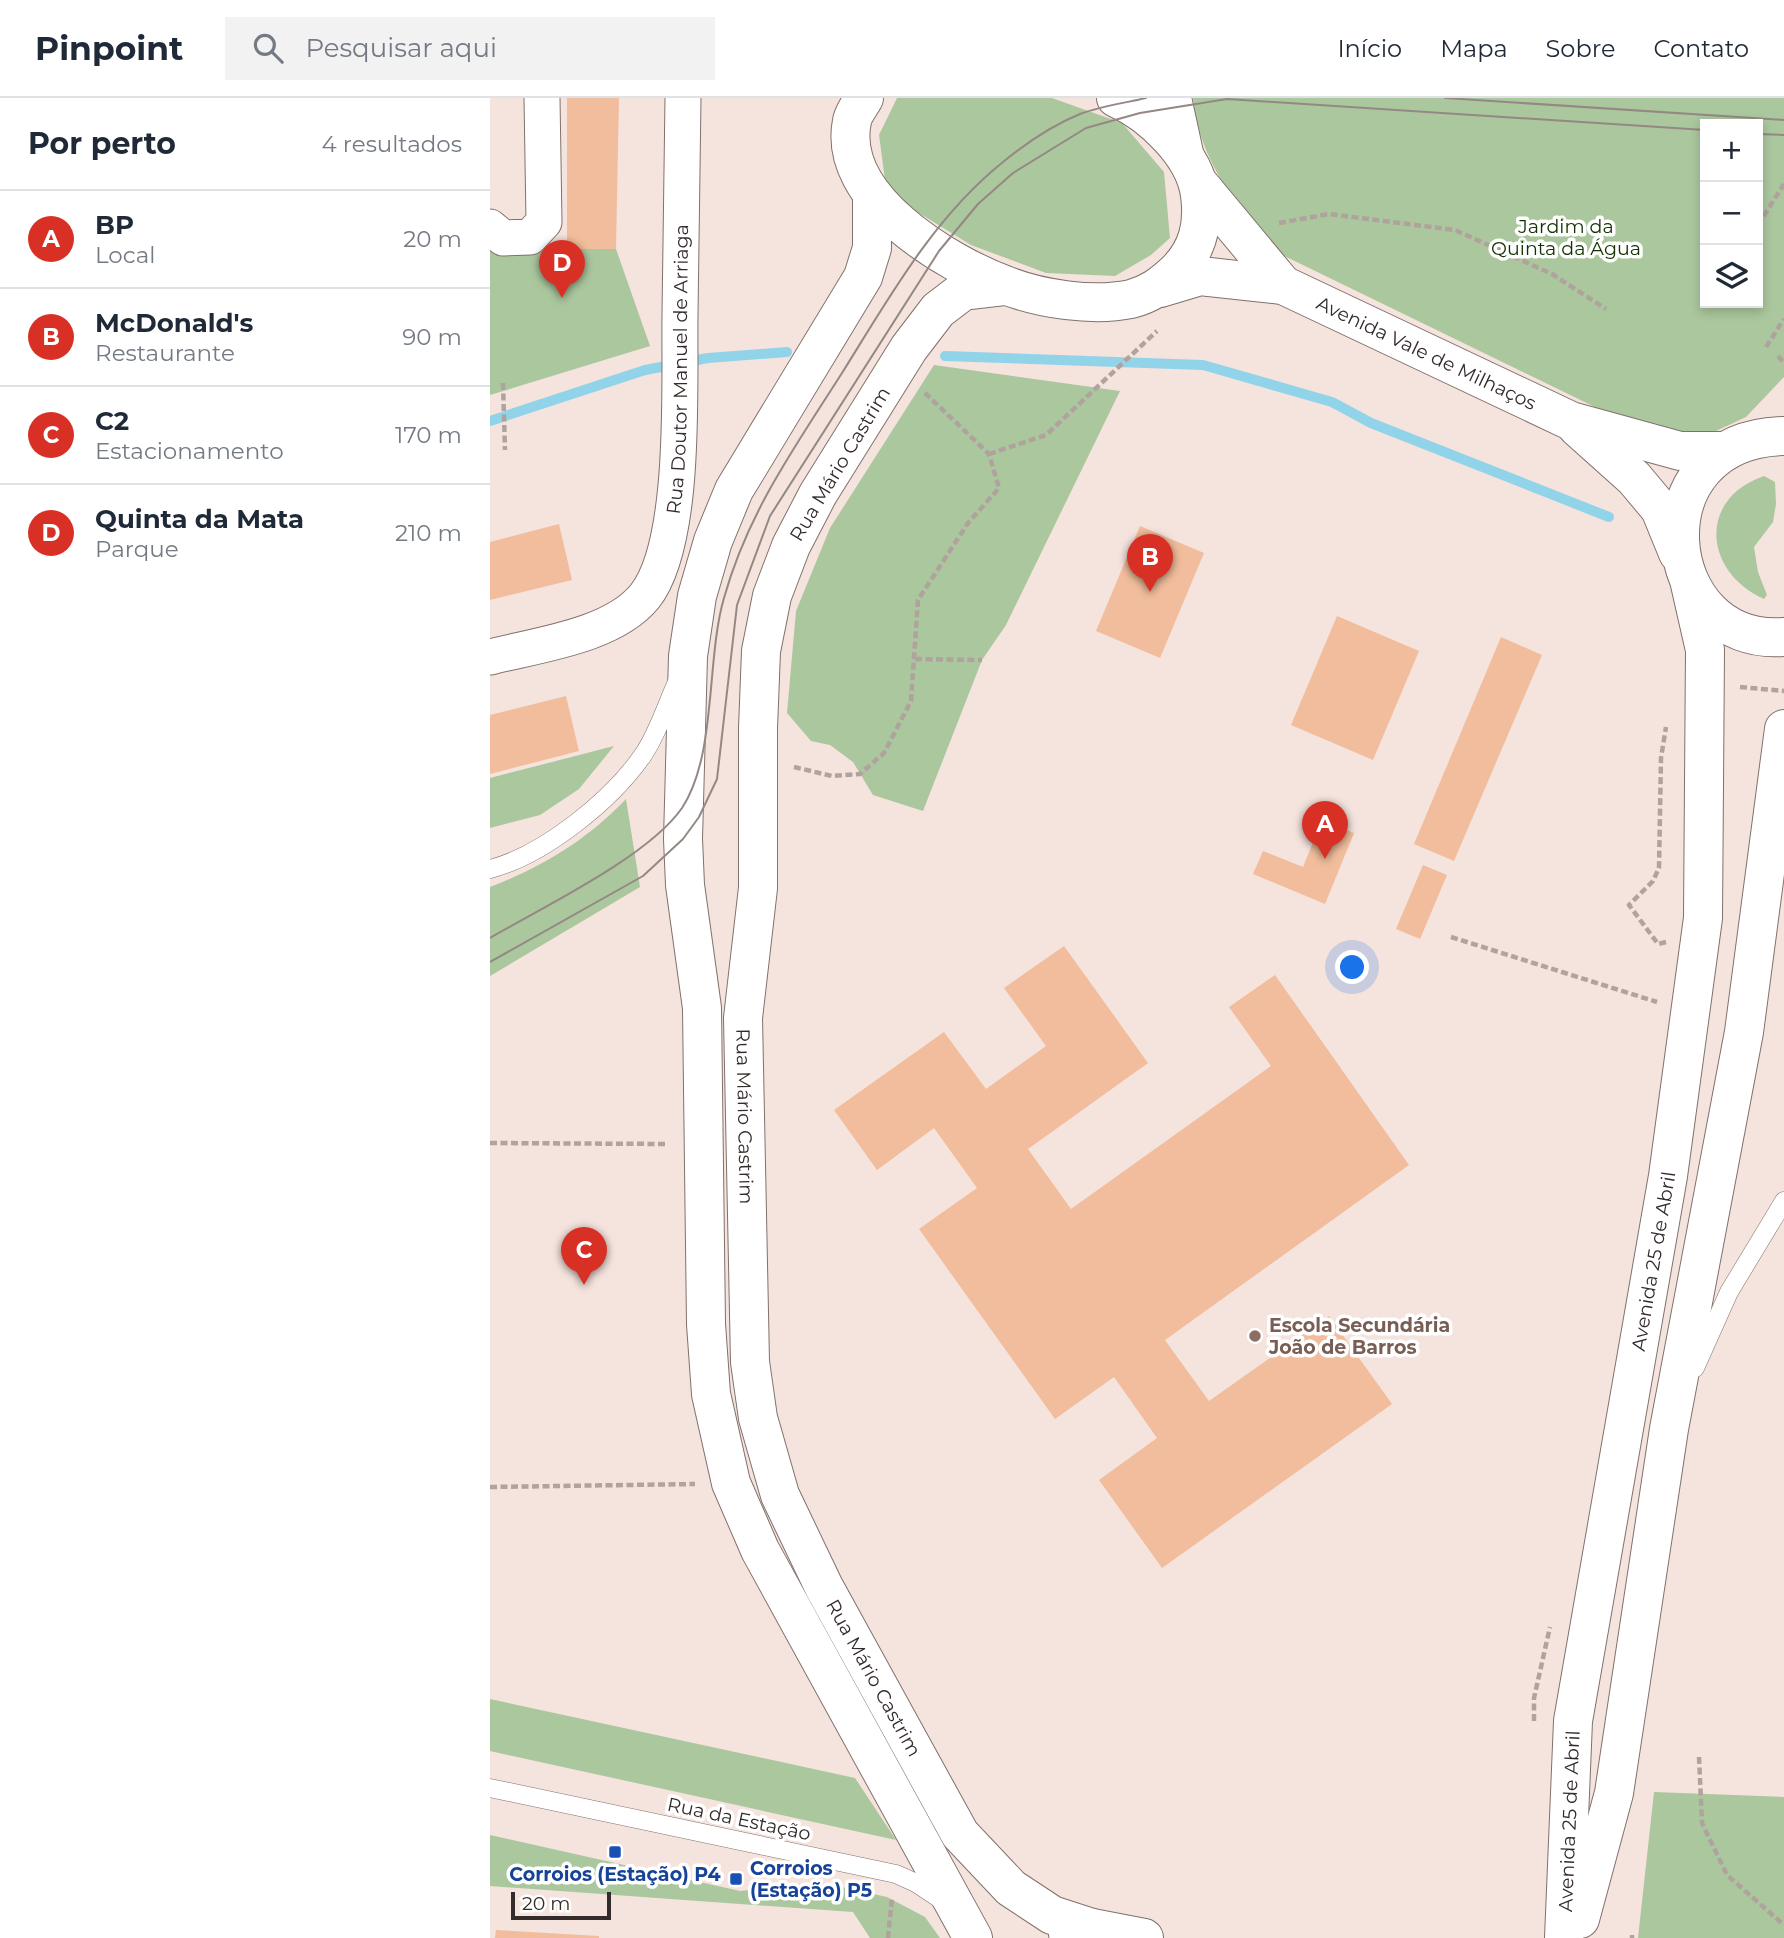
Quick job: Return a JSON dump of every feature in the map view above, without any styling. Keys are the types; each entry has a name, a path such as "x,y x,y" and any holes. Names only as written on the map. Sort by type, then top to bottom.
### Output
{"main road":[{"path":"864,98 852,121 852,147 860,175 872,195 927,244 1006,286"},
{"name":"Avenida Vale de Milhaços","path":"1116,98 1140,113 1191,169 1283,285"},
{"path":"1158,288 1186,262 1196,242 1203,217 1172,98"},
{"name":"Rua Mário Castrim","path":"872,195 872,248 863,277 734,490 713,541 697,596 688,656 683,838 685,885 702,1008 706,1324 711,1394 731,1483 760,1550 969,1930"},
{"name":"Avenida Vale de Milhaços","path":"1006,286 1048,296 1095,300 1130,299 1200,276 1283,285 1571,421 1680,451 1736,446 1784,436"},
{"name":"Rua Mário Castrim","path":"1006,286 963,291 951,298 930,320 818,494 791,546 772,596 761,651 758,888 743,1018 750,1351 758,1418 780,1495 824,1587 960,1835 1011,1888 1052,1914 1074,1933 1144,1938"},
{"path":"1784,411 1695,480 1685,499 1679,520 1686,573 1718,617 1737,628 1758,635 1784,637"},
{"name":"Avenida Vale de Milhaços","path":"1571,421 1634,478 1660,509 1686,573"},
{"name":"Avenida 25 de Abril","path":"1564,1938 1573,1721 1668,1176 1703,918 1705,650 1686,573"},
{"name":"Avenida 25 de Abril","path":"1576,1938 1614,1793 1669,1429 1752,988 1784,729"}],"street":[{"path":"490,227 503,238 530,237 544,222 542,98"},
{"name":"Rua Doutor Manuel de Arriaga","path":"490,657 596,629 618,619 646,595 660,569 677,479 683,98"}],"lane":[{"path":"490,869 504,865 550,841 605,797 642,757 688,656"},
{"path":"1669,1429 1729,1292 1784,1200"},
{"name":"Rua da Estação","path":"490,1788 896,1874 936,1895 969,1930"}],"path":[{"path":"1763,217 1784,184"},
{"path":"1249,242 1278,223 1329,214 1432,225 1485,241 1552,274 1606,309"},
{"path":"1766,347 1784,319"},
{"path":"989,454 1046,435 1154,332 1141,332"},
{"path":"1778,356 1784,363"},
{"path":"503,383 505,450"},
{"path":"786,766 832,776 860,774 884,753 911,701 918,600 968,523 999,488 989,454 919,387"},
{"path":"915,659 982,660"},
{"path":"1668,723 1661,758 1659,868 1653,881 1629,905 1658,944 1666,942 1672,946"},
{"path":"1451,937 1658,1002"},
{"path":"490,1487 731,1483"},
{"path":"1535,1725 1534,1698 1550,1625"},
{"path":"1699,1757 1702,1823 1727,1875 1784,1925"}],"green space":[{"path":"897,98 1052,98 1122,123 1164,172 1170,238 1151,255 1115,276 1046,273 971,245 909,207 885,180 879,135"},
{"name":"Jardim da Quinta da Água","path":"1193,98 1784,98 1784,377 1746,417 1703,437 1640,429 1270,249 1220,178 1202,140"},
{"path":"490,243 566,249 616,249 650,346 490,395"},
{"path":"934,365 1120,391 1006,625 982,660 923,811 873,795 853,762 830,745 811,741 787,713 796,611 830,528"},
{"path":"1764,476 1775,482 1776,504 1773,522 1754,547 1758,572 1767,595 1764,599 1744,587 1729,572 1720,554 1716,536 1719,518 1727,501 1742,487"},
{"path":"614,746 579,789 540,815 490,828 490,778"},
{"path":"626,799 640,887 490,976 490,887 528,871 580,840"},
{"path":"490,1699 855,1778 896,1840 490,1751"},
{"path":"1654,1792 1784,1797 1784,1938 1638,1938"},
{"path":"490,1835 740,1891 818,1882 887,1897 925,1917 940,1938 870,1938 853,1912 490,1886"}],"building":[{"path":"567,98 619,98 616,249 567,249"},
{"path":"559,524 572,580 490,600 490,542"},
{"path":"1140,526 1204,553 1160,658 1096,631"},
{"path":"1337,616 1419,651 1373,760 1291,725"},
{"path":"1501,637 1542,655 1454,861 1414,844"},
{"path":"566,696 579,751 490,774 490,715"},
{"path":"1322,820 1354,833 1325,904 1253,874 1263,851 1303,867"},
{"path":"1423,865 1447,875 1420,939 1396,929"},
{"path":"1064,946 1148,1063 1028,1149 1071,1209 1271,1066 1229,1007 1275,975 1409,1165 1165,1340 1209,1401 1329,1316 1392,1404 1162,1568 1099,1480 1157,1438 1114,1377 1055,1419 919,1229 977,1188 934,1128 877,1170 834,1110 944,1032 986,1089 1046,1046 1004,988"},
{"path":"496,1930 599,1936 599,1938 495,1938"}],"waterway":[{"path":"490,421 645,370 708,358 787,352"},
{"path":"945,356 1203,365 1332,402 1371,423 1609,517"}],"tram line":[{"path":"490,938 620,862 645,845 682,808 701,761 718,622 746,537 790,454 895,288 934,234 978,184 1040,135 1080,114 1146,98"},
{"path":"1445,98 1784,120"},
{"path":"490,962 643,876 683,839 699,817 717,779 737,605 770,516 939,251 978,204 1013,173 1086,128 1140,113 1227,99 1700,130"},
{"path":"1763,134 1784,135"}],"place":[{"name":"Quinta da Mata","path":"562,298"},
{"name":"McDonald's","path":"1150,592"},
{"name":"BP","path":"1325,859"},
{"name":"C2","path":"584,1285"},
{"name":"Escola Secundária João de Barros","path":"1255,1336"},
{"name":"Corroios (Estação) P4","path":"615,1852"},
{"name":"Corroios (Estação) P5","path":"736,1879"}]}
